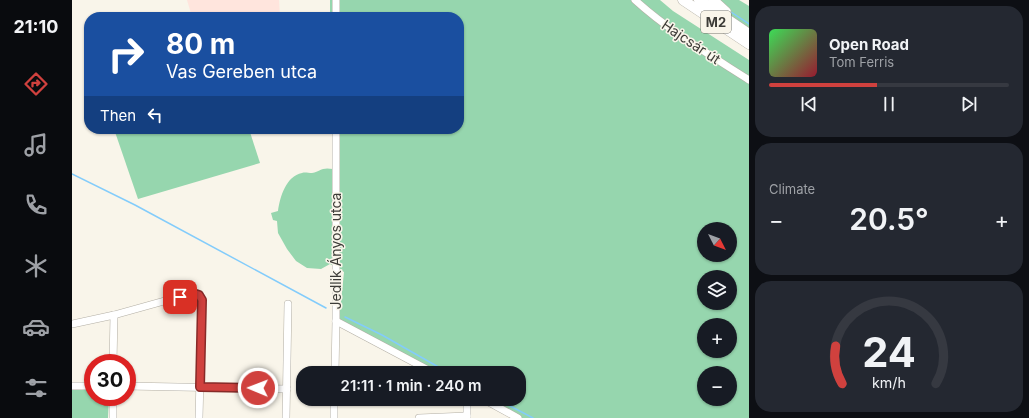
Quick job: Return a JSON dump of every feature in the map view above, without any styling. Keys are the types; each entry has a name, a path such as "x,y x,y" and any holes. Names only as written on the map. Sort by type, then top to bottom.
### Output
{"highway":[{"name":"M2","path":"683,0 749,44"},
{"name":"M2","path":"699,0 749,33"},
{"path":"713,0 749,33"}],"street":[{"path":"336,0 336,12"},
{"name":"Hajcsár út","path":"634,0 690,42 749,80"},
{"name":"Jedlik Ányos utca","path":"335,366 336,134"},
{"path":"72,324 114,315 193,293 199,295 202,300 200,418"},
{"path":"286,418 288,304"},
{"path":"113,354 114,315"},
{"path":"336,321 421,366"},
{"path":"72,386 84,386"},
{"path":"136,386 287,389"},
{"path":"113,406 113,418"},
{"path":"334,406 334,418"},
{"path":"419,418 467,417 467,406"},
{"path":"496,406 518,418"}],"shaded area":[{"path":"187,0 279,0 280,12 191,12"}],"green space":[{"path":"330,0 660,0 673,11 749,60 749,418 522,418 500,406 526,406 526,366 426,366 339,320 344,272 330,264 321,269 307,268 296,261 278,233 277,221 273,220 271,213 278,211 282,194 292,178 303,173 312,173 323,169 333,169 332,134 464,134 464,12 330,12"},
{"path":"716,0 739,0 749,6 749,28 730,16"},
{"path":"116,134 251,134 260,163 138,199"},
{"path":"72,390 84,390 84,406 109,406 108,418 72,418"}],"waterway":[{"path":"731,12 749,24"},
{"path":"72,174 135,205 326,308"},
{"path":"345,317 382,335 437,366"},
{"path":"510,406 533,418"}],"route":[{"path":"180,297 193,293 199,295 202,300 200,387 258,388"}]}
